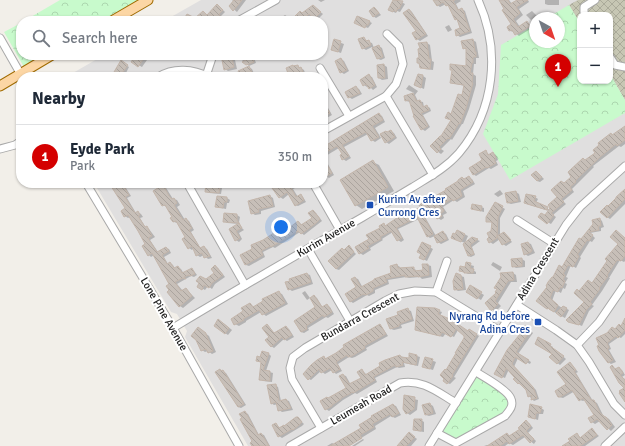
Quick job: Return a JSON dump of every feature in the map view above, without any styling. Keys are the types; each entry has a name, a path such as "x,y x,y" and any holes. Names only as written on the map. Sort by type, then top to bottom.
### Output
{"main road":[{"path":"121,16 148,0"},
{"path":"22,72 43,60"},
{"path":"0,86 16,76"}],"street":[{"path":"247,16 276,0"},
{"name":"Kurim Avenue","path":"172,328 433,175 452,160 465,145 478,123 488,98 492,74 491,44 486,21 478,0"},
{"path":"584,12 584,6 595,0"},
{"path":"328,128 386,96 396,84 403,64 399,46 387,34"},
{"path":"0,38 19,72"},
{"path":"208,72 212,60"},
{"path":"613,62 615,65 625,67"},
{"path":"320,68 322,72"},
{"path":"169,72 184,69 194,72"},
{"path":"328,82 348,116"},
{"path":"386,96 433,175"},
{"path":"0,149 16,143"},
{"name":"Adina Crescent","path":"429,446 476,372 554,243 580,207 625,166"},
{"name":"Lone Pine Avenue","path":"89,188 240,446"},
{"path":"190,188 245,285"},
{"path":"316,188 340,230"},
{"path":"517,220 554,243"},
{"path":"308,249 350,321"},
{"path":"436,292 447,261"},
{"path":"577,344 599,322 625,284"},
{"name":"Bundarra Crescent","path":"321,428 292,379 290,368 293,357 350,321 399,294 415,291 436,292 500,331"},
{"path":"517,305 577,344 614,404 625,415"},
{"path":"437,433 454,443 458,442 505,416 510,411 512,405 511,399 507,393 476,372"},
{"name":"Leumeah Road","path":"290,446 400,383 409,381 426,385 456,403"},
{"path":"605,446 625,427"}],"shaded area":[{"path":"201,0 625,0 625,446 248,446 185,337 187,331 177,314 171,312 97,188 328,188 328,72 75,72 95,60 328,60 328,16 173,16"},
{"path":"578,0 625,0 625,100 613,79 613,12 577,12 577,18 569,5"}],"green space":[{"path":"60,0 142,0 114,16 33,16"},
{"path":"569,5 577,18 577,84 613,84 613,79 625,100 625,113 510,180 483,134 498,94 501,45 529,29 529,48 565,48 565,12 557,12"},
{"path":"16,26 16,53 4,32"},
{"path":"20,60 36,60 24,67"},
{"path":"476,372 507,393 510,411 458,442 437,433"}],"building":[{"path":"234,0 242,0 233,11 229,6"},
{"path":"393,0 403,1 396,12 394,10 393,12 388,10"},
{"path":"433,0 455,0 453,1 458,10 462,8 470,31 456,36 455,30 460,28 457,19 455,20 448,5 446,6 443,2 437,6"},
{"path":"499,0 508,0 510,4 517,0 528,0 516,7 520,13 513,19 518,27 527,21 529,27 515,35 512,30 509,31 507,27 511,24 502,10 504,9"},
{"path":"217,4 223,10 219,14 220,16 197,16 203,11 207,15"},
{"path":"313,5 321,12 317,16 311,16 309,14 307,16 295,16 300,11 302,13"},
{"path":"374,7 379,13 373,17 369,11"},
{"path":"409,9 426,34 416,40 412,33 416,31 403,13"},
{"path":"357,16 370,21 365,28 354,23"},
{"path":"364,37 366,41 369,40 371,45 362,49 358,39"},
{"path":"334,39 341,41 338,52 331,50"},
{"path":"473,39 476,57 473,57 470,73 473,73 473,83 466,108 460,124 459,123 449,139 448,138 439,147 441,149 437,153 430,146 441,136 451,120 445,118 448,112 451,114 458,94 462,95 464,85 450,83 452,70 450,70 450,64 466,66 466,48 463,49 461,41"},
{"path":"427,42 429,59 431,59 430,69 420,68 419,63 417,63 417,58 419,58 418,49 420,48 418,43"},
{"path":"379,45 383,57 377,59 372,48"},
{"path":"341,58 347,70 340,73 335,61"},
{"path":"121,60 128,65 123,72 114,72"},
{"path":"132,60 143,60 138,67 131,62"},
{"path":"222,60 232,60 234,67 224,70"},
{"path":"246,60 253,60 254,62 246,65 242,62"},
{"path":"384,64 385,78 378,78 377,65"},
{"path":"293,65 298,65 299,68 301,67 303,72 288,72 286,68"},
{"path":"249,66 252,72 238,72"},
{"path":"369,74 375,85 369,89 366,84 363,86 360,80"},
{"path":"418,74 423,75 421,88 414,85"},
{"path":"356,86 360,93 348,98 345,92"},
{"path":"413,93 416,101 420,100 423,107 427,105 429,110 421,113 428,126 421,130 413,116 409,100 405,101 404,96"},
{"path":"379,113 383,120 372,126 379,137 371,141 366,132 342,145 349,156 342,160 340,155 342,154 337,146 328,151 328,144"},
{"path":"625,126 625,140 617,146 616,144 600,157 575,181 576,182 570,187 572,190 561,199 564,202 551,213 554,215 547,224 538,217 541,213 545,215 550,208 548,205 557,197 551,190 561,181 564,183 571,177 568,172 583,158 585,160 595,153 593,150 599,145 598,143 611,133 612,135"},
{"path":"391,130 395,137 385,143 380,134"},
{"path":"486,150 488,155 493,152 496,158 494,160 496,163 473,175 469,168 482,160 479,154"},
{"path":"373,160 388,187 355,206 340,180"},
{"path":"328,166 332,173 328,175"},
{"path":"536,171 542,177 537,181 531,175"},
{"path":"469,176 473,182 460,190 462,196 441,205 444,211 440,214 442,216 437,219 432,210 423,215 433,234 427,237 417,217 396,228 402,238 397,241 391,231 380,237 381,239 367,246 369,248 359,254 355,247 369,239 366,235 380,228 379,226 384,223 385,226 410,209 412,212 420,207 419,205 446,190 445,189 462,177 464,179"},
{"path":"112,188 125,188 129,195 125,197 135,213 138,211 140,215 138,216 145,227 147,226 152,236 148,238 157,252 166,247 169,251 162,255 167,264 170,262 174,268 178,266 182,273 192,268 195,274 184,277 186,279 183,278 175,282 181,291 186,288 192,296 179,307 167,292 169,290 166,286 169,284 152,253 148,256 142,246 145,244 138,231 128,215 124,217 121,211 125,208"},
{"path":"158,188 165,188 169,196 172,199 174,198 177,203 174,205 183,220 186,218 192,228 189,230 200,248 204,246 210,256 204,258 202,253 196,256 192,246 188,249 182,239 185,237 176,221 173,222 170,218 172,217 165,205 162,206 153,191"},
{"path":"206,188 220,188 219,193 205,192"},
{"path":"272,188 291,188 296,197 301,194 304,200 295,206 287,192 279,198"},
{"path":"625,189 625,199 607,218 600,212"},
{"path":"516,191 518,201 507,203 505,193"},
{"path":"526,194 536,196 534,201 548,207 547,210 524,203"},
{"path":"270,195 273,206 258,209 259,212 251,214 248,201"},
{"path":"217,196 227,197 227,202 224,202 223,208 215,207"},
{"path":"495,202 503,206 498,217 497,238 489,243 487,233 491,231 492,222 486,222 486,217"},
{"path":"472,204 482,206 481,211 471,209"},
{"path":"313,210 320,219 316,223 301,234 298,231 271,247 270,246 261,251 263,255 245,265 240,255 252,249 251,245 263,240 283,227 285,231 298,221 301,225 312,218 308,213"},
{"path":"224,213 237,214 237,220 239,223 223,222"},
{"path":"600,218 601,226 598,226 599,230 589,232 593,235 589,241 587,240 577,255 579,256 573,267 568,265 563,274 565,275 563,280 565,281 562,288 560,287 558,292 553,290 550,298 558,305 554,312 549,308 547,309 536,301 547,287 548,282 553,277 559,265 562,267 579,238 581,239 593,224 592,220"},
{"path":"239,223 242,228 236,231 240,238 235,241 229,229"},
{"path":"457,230 465,234 461,242 451,238 453,233 455,234"},
{"path":"616,230 625,238 625,256 621,261 617,260 607,275 608,276 599,288 600,289 590,302 592,304 586,310 579,325 568,322 566,320 584,302 574,293 577,289 579,291 588,280 592,283 607,261 605,259 618,244 610,237"},
{"path":"443,231 447,239 437,243 434,236"},
{"path":"504,232 511,240 502,245 497,236"},
{"path":"472,237 478,239 470,245 474,254 468,256 463,244"},
{"path":"422,242 431,246 424,260 419,258 421,254 417,252"},
{"path":"528,242 532,250 524,255 521,244"},
{"path":"349,245 354,252 336,269 328,261 342,248 344,250"},
{"path":"522,258 522,266 512,267 511,259"},
{"path":"466,262 471,263 470,268 474,269 473,273 464,273 459,271 460,266 465,267"},
{"path":"397,264 398,268 414,267 414,271 423,270 422,264 428,264 429,275 405,277 405,275 385,279 387,282 373,288 373,291 366,295 363,294 350,302 345,294 356,287 351,279 355,277 361,287 374,279 391,273 390,266"},
{"path":"215,265 223,275 212,283 209,288 204,285 202,290 197,287 199,283 196,281 200,276 206,279 214,273 211,269"},
{"path":"513,272 514,280 508,281 495,301 498,304 491,311 485,303 496,293 495,292 497,289 494,288 501,277 500,273"},
{"path":"307,273 311,282 288,290 285,282 290,281 289,279"},
{"path":"456,273 461,275 463,289 454,290 453,281"},
{"path":"470,285 482,292 477,299 466,292"},
{"path":"279,291 285,303 262,315 259,310 234,325 231,319 243,311 241,308 250,303 253,307 263,301 262,299"},
{"path":"314,295 322,307 327,304 332,312 324,317 323,315 306,326 307,329 301,332 294,321 315,307 310,298"},
{"path":"563,306 567,308 561,317 556,313"},
{"path":"417,307 435,308 440,310 438,314 452,320 468,331 469,329 477,334 447,384 443,381 444,379 440,375 445,369 446,370 464,336 456,329 451,337 442,332 440,336 415,330"},
{"path":"408,308 412,319 390,329 386,319 398,315 397,312"},
{"path":"625,318 625,330 618,338 616,336 607,343 609,348 607,349 613,360 608,363 599,351 597,346 599,345 596,338 607,333 612,327 615,329 619,324 621,326"},
{"path":"218,319 229,328 225,334 214,326"},
{"path":"267,324 274,333 286,326 292,335 284,340 282,337 271,347 265,340 269,337 262,328"},
{"path":"380,324 386,334 364,346 365,348 352,356 348,357 347,355 336,362 340,369 333,373 330,368 321,373 319,369 308,380 303,374 317,360 324,356 325,359 336,353 344,347 343,345"},
{"path":"525,325 530,329 530,331 516,352 529,360 526,364 515,357 512,364 533,387 537,398 531,400 532,395 528,397 526,390 513,379 515,378 506,368 502,378 494,374 507,350 520,334 518,333"},
{"path":"198,327 206,333 213,351 208,353 206,349 201,351 196,340 191,336"},
{"path":"538,337 551,344 550,346 564,356 557,364 549,357 552,354 535,344"},
{"path":"262,351 269,353 263,370 270,371 270,381 259,380 261,362 256,361 257,356 260,357"},
{"path":"409,353 417,355 416,365 402,362 403,365 396,367 395,365 373,377 375,380 341,398 325,410 320,401 346,388 339,376 343,374 349,384 361,378 357,372 362,369 365,375 380,366 379,363 385,360 400,355 401,357 409,358"},
{"path":"425,357 433,359 430,369 422,367"},
{"path":"570,362 576,370 574,371 591,400 594,400 600,413 606,417 612,425 607,430 597,419 591,423 588,418 594,415 583,398 579,401 572,390 558,397 555,391 566,384 557,372"},
{"path":"612,365 615,369 619,367 623,373 620,375 625,380 625,402 619,393 619,391 624,388 619,383 610,367"},
{"path":"220,369 221,371 223,370 244,404 238,407 215,372"},
{"path":"276,384 279,401 286,399 291,408 278,411 276,402 271,404 267,385"},
{"path":"404,395 415,397 414,409 406,414 403,409"},
{"path":"430,403 433,413 425,415 422,405"},
{"path":"393,404 399,413 392,417 390,414 372,424 374,427 360,435 362,438 349,446 330,446 361,428 359,425 372,417 371,416"},
{"path":"530,404 542,407 540,413 536,413 535,419 528,417"},
{"path":"245,411 258,435 261,433 269,446 252,446 250,443 252,441 240,419 242,418 239,414"},
{"path":"298,417 302,422 293,430 292,429 278,437 272,425 276,423 279,428"},
{"path":"414,419 422,419 421,431 413,430"},
{"path":"526,420 531,426 526,431 534,439 530,443 523,435 509,444 507,441 500,446 487,446 507,433 509,436 520,429 518,428"},
{"path":"592,428 597,435 580,446 562,446 570,441 568,439 577,433 580,438"},
{"path":"409,432 415,437 406,446 397,446"}],"place":[{"name":"Eyde Park","path":"558,87"},
{"name":"Kurim Av after Currong Cres","path":"370,205"},
{"name":"Nyrang Rd before Adina Cres","path":"538,322"}]}
